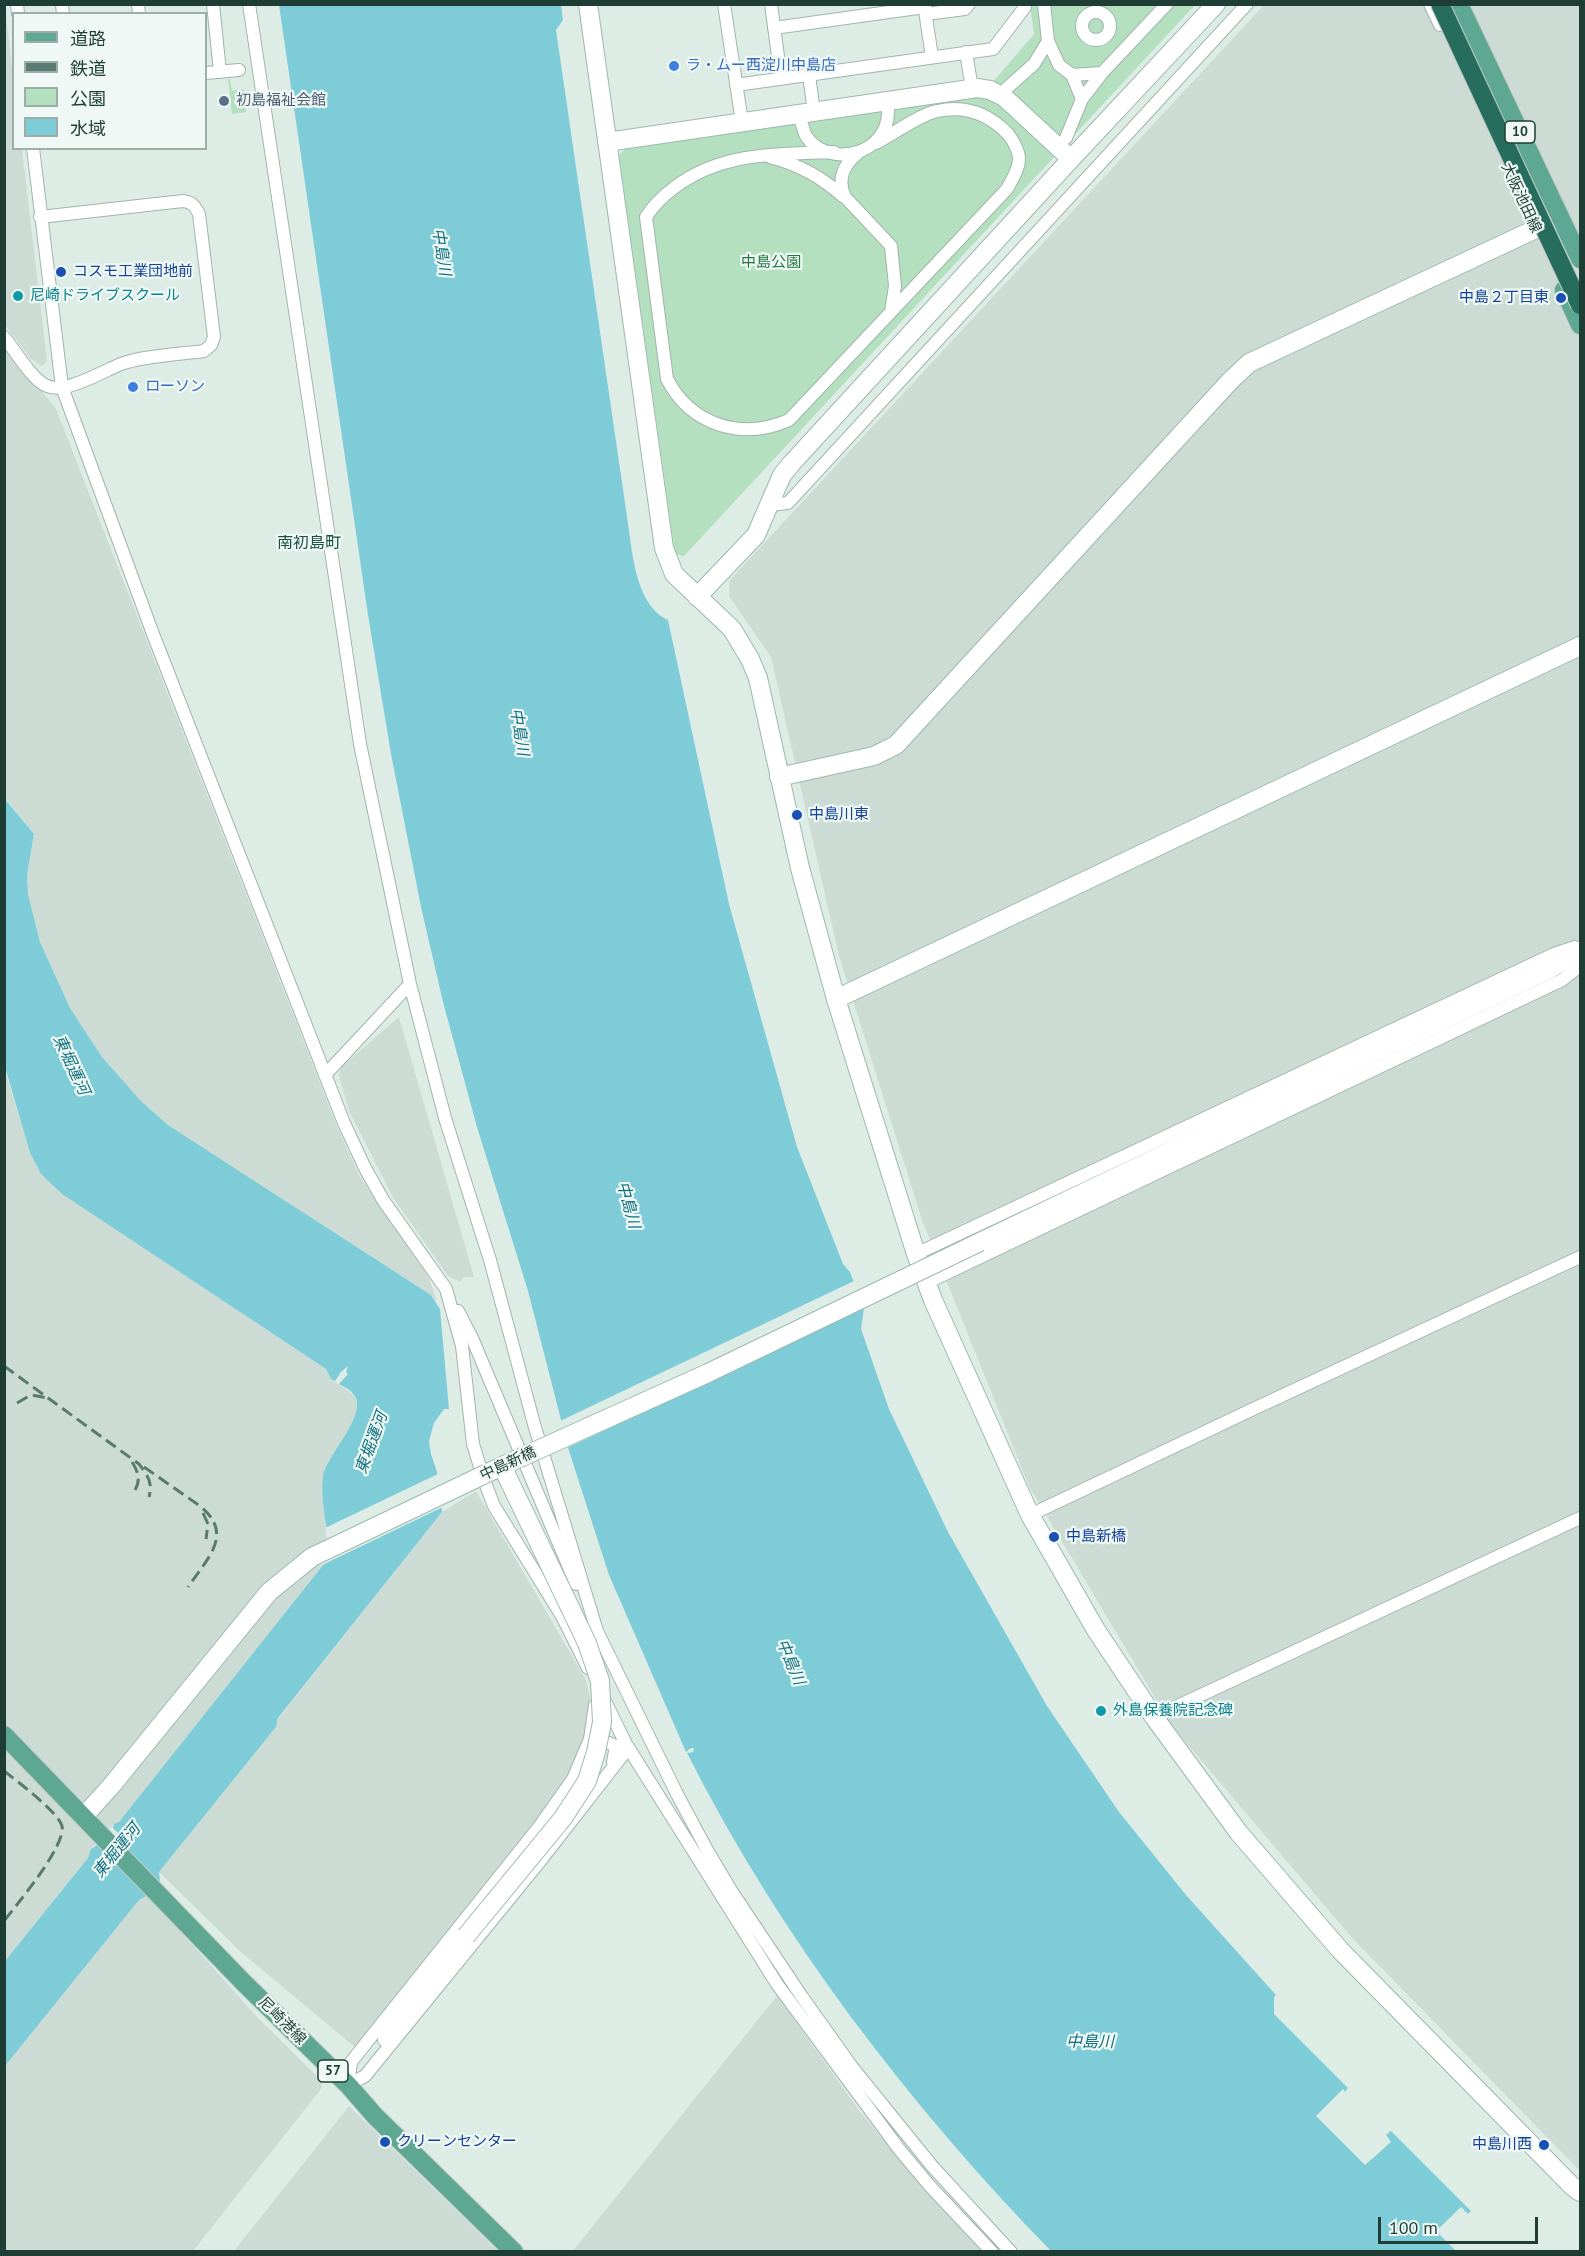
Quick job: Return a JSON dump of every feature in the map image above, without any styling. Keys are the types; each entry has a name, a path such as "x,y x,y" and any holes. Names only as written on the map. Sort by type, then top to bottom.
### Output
{"highway":[{"path":"1440,4 1581,304"},
{"path":"1453,4 1581,279"}],"main road":[{"name":"大阪池田線","path":"1432,4 1581,325"},
{"name":"大阪池田線","path":"1460,4 1581,259"},
{"name":"57","path":"4,1735 84,1816"},
{"name":"尼崎港線","path":"84,1816 244,1983 348,2085 375,2116 514,2252"}],"street":[{"path":"249,4 360,744 410,984 445,1118 490,1260 534,1424 597,1631"},
{"path":"588,4 664,548 674,574 732,629 750,659 761,691 800,868 836,999 916,1254 926,1283 1030,1515 1096,1630 1154,1718 1239,1833 1340,1950 1564,2178 1581,2192"},
{"path":"724,4 742,122"},
{"path":"771,4 781,78"},
{"path":"774,28 925,9 965,9 969,4"},
{"path":"736,85 993,49 1025,4"},
{"path":"1044,4 1048,41 1059,65 1072,75 1082,99"},
{"path":"1066,138 1082,99 1102,73 1167,4"},
{"path":"697,597 756,535 782,476 791,464 1216,4"},
{"path":"768,506 788,503 1247,4"},
{"path":"925,9 932,57"},
{"path":"211,12 220,72"},
{"path":"1007,88 1034,64 1048,41"},
{"path":"966,52 972,89"},
{"path":"1034,64 1059,65"},
{"path":"207,73 238,70"},
{"path":"1072,75 1102,73"},
{"path":"809,75 806,136 822,150 857,154"},
{"path":"607,142 742,122 808,117 972,89 990,90 1004,97 1071,159"},
{"path":"876,143 889,122 888,109"},
{"path":"834,152 786,153 722,162 688,177 652,206 646,217 667,379 680,399 697,415 721,427 757,428 789,420 1007,189 1017,172 1019,157 1013,140 1000,126 984,116 962,109 935,111 849,160 842,174 840,189 845,197"},
{"path":"33,150 62,387 153,634 326,1075 365,1168 383,1200 446,1288 472,1338 597,1631 677,1794 732,1892 852,2067 932,2166 1011,2252"},
{"path":"763,156 793,163 819,177 845,197 891,246 894,286 891,312"},
{"path":"4,337 39,380 48,387 62,387 124,363 204,351 211,345 214,337 199,214 190,202 40,217"},
{"path":"779,777 874,756 896,745 1249,363 1561,218"},
{"path":"836,999 1581,646"},
{"path":"916,1254 1554,954 1581,946"},
{"path":"1548,970 1581,951"},
{"path":"1548,970 1581,957"},
{"path":"926,1283 1551,985 1581,966"},
{"name":"中島新橋","path":"84,1816 112,1785 269,1592 312,1557 502,1466 708,1373 1548,970"},
{"path":"326,1075 410,984"},
{"path":"1030,1515 1581,1257"},
{"path":"446,1288 462,1346 473,1444 494,1506 562,1616 626,1744 777,1984 898,2149 992,2252"},
{"path":"348,2085 563,1818 587,1781 596,1752 602,1722 600,1680 587,1643 502,1466"},
{"path":"1154,1718 1581,1518"},
{"path":"348,2085 351,2062 539,1827 573,1779 590,1739 595,1707 592,1676"},
{"path":"584,1757 598,1742 615,1746 615,1758 603,1780"},
{"path":"348,2085 365,2076 541,1860 622,1756 626,1744"}],"shaded area":[{"name":"尼崎ドライブスクール","path":"5,5 12,68 12,150 22,150 47,361 42,366 31,359 5,325"},
{"path":"1264,5 1580,5 1580,2171 1353,1939 1172,1726 1029,1486 922,1220 839,956 771,657 729,596 730,580"},
{"path":"4,344 56,409 338,1129 359,1175 428,1276 437,1301 168,1125 141,1101 102,1057 70,1008 40,942 28,894 27,875 34,834 5,798"},
{"path":"399,1017 474,1277 464,1277 460,1282 448,1276 394,1199 349,1111 339,1075 341,1067"},
{"path":"4,1067 30,1153 41,1174 62,1194 326,1369 331,1379 354,1395 358,1405 355,1418 329,1461 323,1478 331,1555 119,1823 114,1824 91,1849 88,1858 5,1961"},
{"path":"476,1491 586,1680 592,1714 578,1756 551,1804 356,2048 241,1952 159,1872 276,1727 278,1719 442,1512"},
{"path":"148,1895 258,2018 322,2081 321,2089 193,2251 5,2252 5,2066 139,1900"},
{"path":"777,1996 861,2113 913,2175 985,2252 572,2252"},
{"path":"349,2106 498,2251 234,2251"}],"green space":[{"name":"中島公園","path":"1030,5 1195,5 684,556 675,554 619,155 626,148 981,96 1034,34"},
{"path":"228,79 230,79 232,91 244,89 246,112 232,114"}],"water":[{"name":"中島川","path":"279,5 561,5 563,20 556,30 636,572 648,601 656,612 668,620 729,904 797,1147 843,1264 850,1272 864,1308 861,1329 889,1409 948,1532 1047,1706 1119,1812 1186,1895 1276,1995 1274,2014 1348,2088 1345,2092 1343,2089 1316,2116 1365,2165 1391,2142 1386,2135 1391,2131 1471,2211 1468,2214 1461,2207 1436,2231 1456,2251 1051,2251 947,2137 850,2016 805,1953 723,1821 687,1753 693,1752 694,1748 686,1752 609,1575 569,1451 528,1291 477,1127 443,1002 421,907 391,754 368,615"},
{"name":"東堀運河","path":"4,798 34,834 27,875 28,894 40,942 70,1008 102,1057 141,1101 168,1125 431,1295 440,1309 449,1409 444,1409 434,1423 429,1441 437,1472 442,1512 278,1718 276,1727 159,1872 160,1881 148,1895 139,1900 5,2066 5,1961 88,1858 91,1849 97,1845 107,1853 121,1840 113,1828 114,1824 119,1822 331,1555 323,1506 323,1477 331,1458 352,1423 357,1403 353,1393 339,1384 348,1374 346,1372 348,1366 335,1381 331,1379 326,1369 62,1194 41,1174 30,1153 5,1067"}],"pier":[{"path":"856,1280 867,1307 565,1449 558,1422"},
{"path":"440,1473 445,1506 320,1566 329,1550 325,1528"}],"railway":[{"path":"4,1366 139,1464 149,1479 149,1497"},
{"path":"17,1403 31,1395 47,1398"},
{"path":"132,1462 138,1476 135,1490"},
{"path":"144,1467 200,1506 210,1516 216,1527 217,1537 214,1546 188,1587"},
{"path":"203,1513 208,1524 206,1539"},
{"path":"4,1771 45,1805 62,1826 57,1847 30,1888 4,1921"}],"place":[{"name":"ラ・ムー西淀川中島店","path":"674,66"},
{"name":"初島福祉会館","path":"224,101"},
{"name":"コスモ工業団地前","path":"61,272"},
{"name":"尼崎ドライブスクール","path":"18,296"},
{"name":"中島２丁目東","path":"1561,298"},
{"name":"ローソン","path":"133,387"},
{"name":"中島川東","path":"797,815"},
{"name":"中島新橋","path":"1054,1537"},
{"name":"外島保養院記念碑","path":"1101,1711"},
{"name":"クリーンセンター","path":"385,2142"},
{"name":"中島川西","path":"1544,2145"}],"district":[{"name":"南初島町","path":"309,543"}]}
